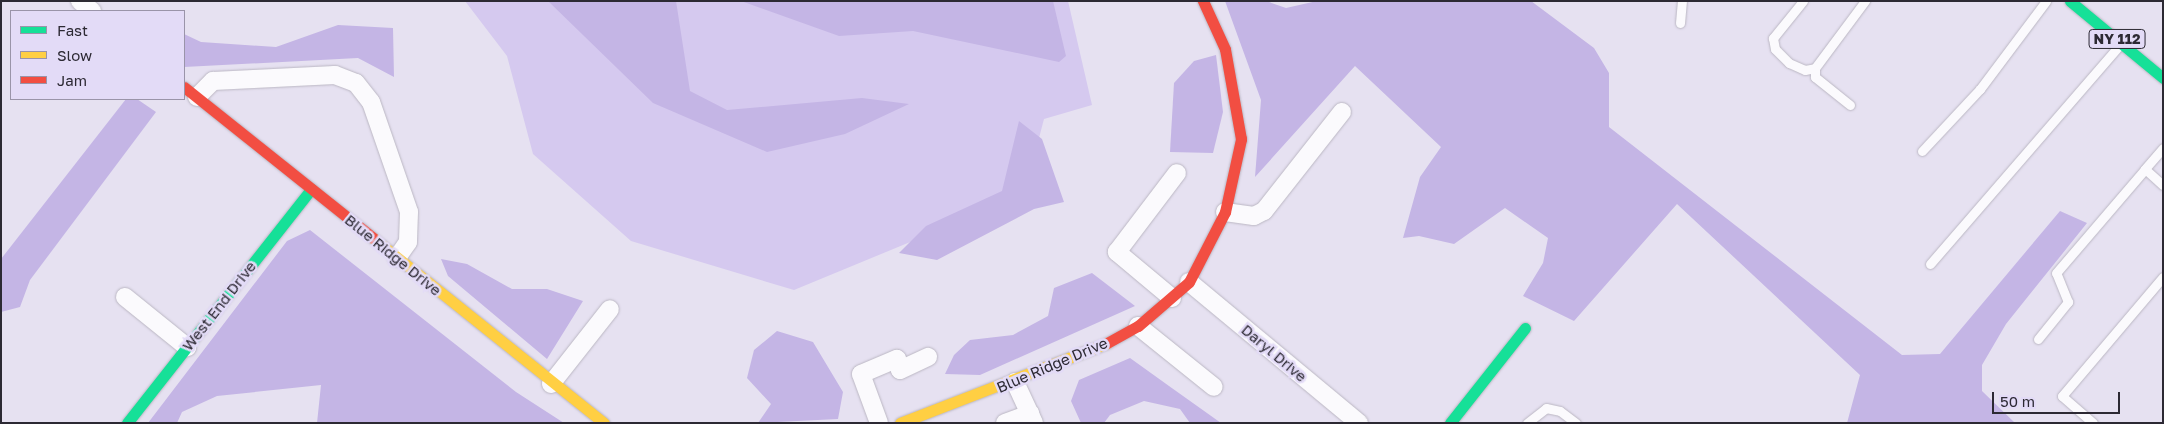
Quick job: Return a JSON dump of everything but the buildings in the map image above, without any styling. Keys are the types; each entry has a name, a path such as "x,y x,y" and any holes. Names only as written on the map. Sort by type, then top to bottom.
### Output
{"street":[{"path":"80,1 91,10"},
{"name":"Blue Ridge Drive","path":"900,423 1015,382 1138,326 1189,282 1225,212 1241,139 1225,49 1203,1"},
{"name":"NY 112","path":"2070,1 2163,78"},
{"path":"190,92 213,81 335,75 356,83 371,102 409,212 408,242 397,258"},
{"name":"Blue Ridge Drive","path":"190,92 550,384 604,423"},
{"path":"1225,212 1254,216 1264,211 1342,112"},
{"path":"1172,298 1117,252 1177,173"},
{"name":"West End Drive","path":"127,423 311,189"},
{"name":"Daryl Drive","path":"1189,282 1359,423"},
{"path":"125,298 187,347"},
{"path":"550,384 610,309"},
{"path":"1138,326 1214,387"},
{"path":"1450,423 1525,328"},
{"path":"879,423 861,374 897,360 900,370 928,357"},
{"path":"1005,423 1032,418 1015,382"}],"lane":[{"path":"1680,23 1682,1"},
{"path":"1803,1 1774,38 1775,49 1789,62 1805,70 1815,68"},
{"path":"1850,105 1815,77 1815,68 1866,1"},
{"path":"1922,151 1980,90 2046,1"},
{"path":"1930,264 2121,43"},
{"path":"2038,339 2068,302 2056,273 2163,148"},
{"path":"2145,169 2163,185"},
{"path":"2093,423 2062,396 2163,277"},
{"path":"1527,423 1546,408 1560,411 1576,423"}],"shaded area":[{"path":"465,1 1068,1 1092,105 1044,119 1024,195 794,290 631,241 533,154 507,56"},
{"path":"548,1 676,1 690,91 727,110 862,98 909,104 845,134 767,152 653,103"},
{"path":"741,1 1053,1 1066,56 1059,62 913,31 839,36"},
{"path":"1225,1 1266,1 1286,8 1317,1 1531,1 1594,48 1609,73 1609,127 1902,355 1940,354 2060,211 2087,223 2006,324 1982,365 1982,391 2015,423 1847,423 1860,375 1677,204 1574,321 1523,296 1543,263 1548,238 1505,208 1454,244 1419,236 1403,238 1420,177 1441,147 1355,66 1255,177 1261,100"},
{"path":"338,25 393,28 394,77 358,58 185,67 185,34 201,42 276,47"},
{"path":"1216,55 1223,112 1213,153 1170,152 1174,83 1194,61"},
{"path":"125,100 138,100 156,112 30,280 20,307 1,312 1,259"},
{"path":"1019,121 1042,139 1064,202 1034,209 937,260 899,253 926,226 1002,191"},
{"path":"310,230 516,392 564,423 317,423 321,385 217,396 182,412 177,423 148,423 287,241"},
{"path":"441,259 467,264 512,289 547,289 583,301 547,359 448,276"},
{"path":"1092,273 1135,306 980,375 945,374 954,355 970,340 1013,335 1048,316 1054,288"},
{"path":"777,331 813,342 843,392 838,419 758,423 771,404 747,378 754,350"},
{"path":"1130,358 1221,423 1190,423 1180,409 1144,401 1110,415 1104,423 1081,423 1071,401 1079,380"}],"traffic: fast":[{"path":"2070,1 2163,78"},
{"path":"127,423 311,189"},
{"path":"1450,423 1525,328"}],"traffic: slow":[{"path":"373,238 604,423"},
{"path":"900,423 1107,343"}],"traffic: jam":[{"path":"1107,343 1138,326 1189,282 1225,212 1241,139 1225,49 1203,1"},
{"path":"185,88 373,238"}]}
